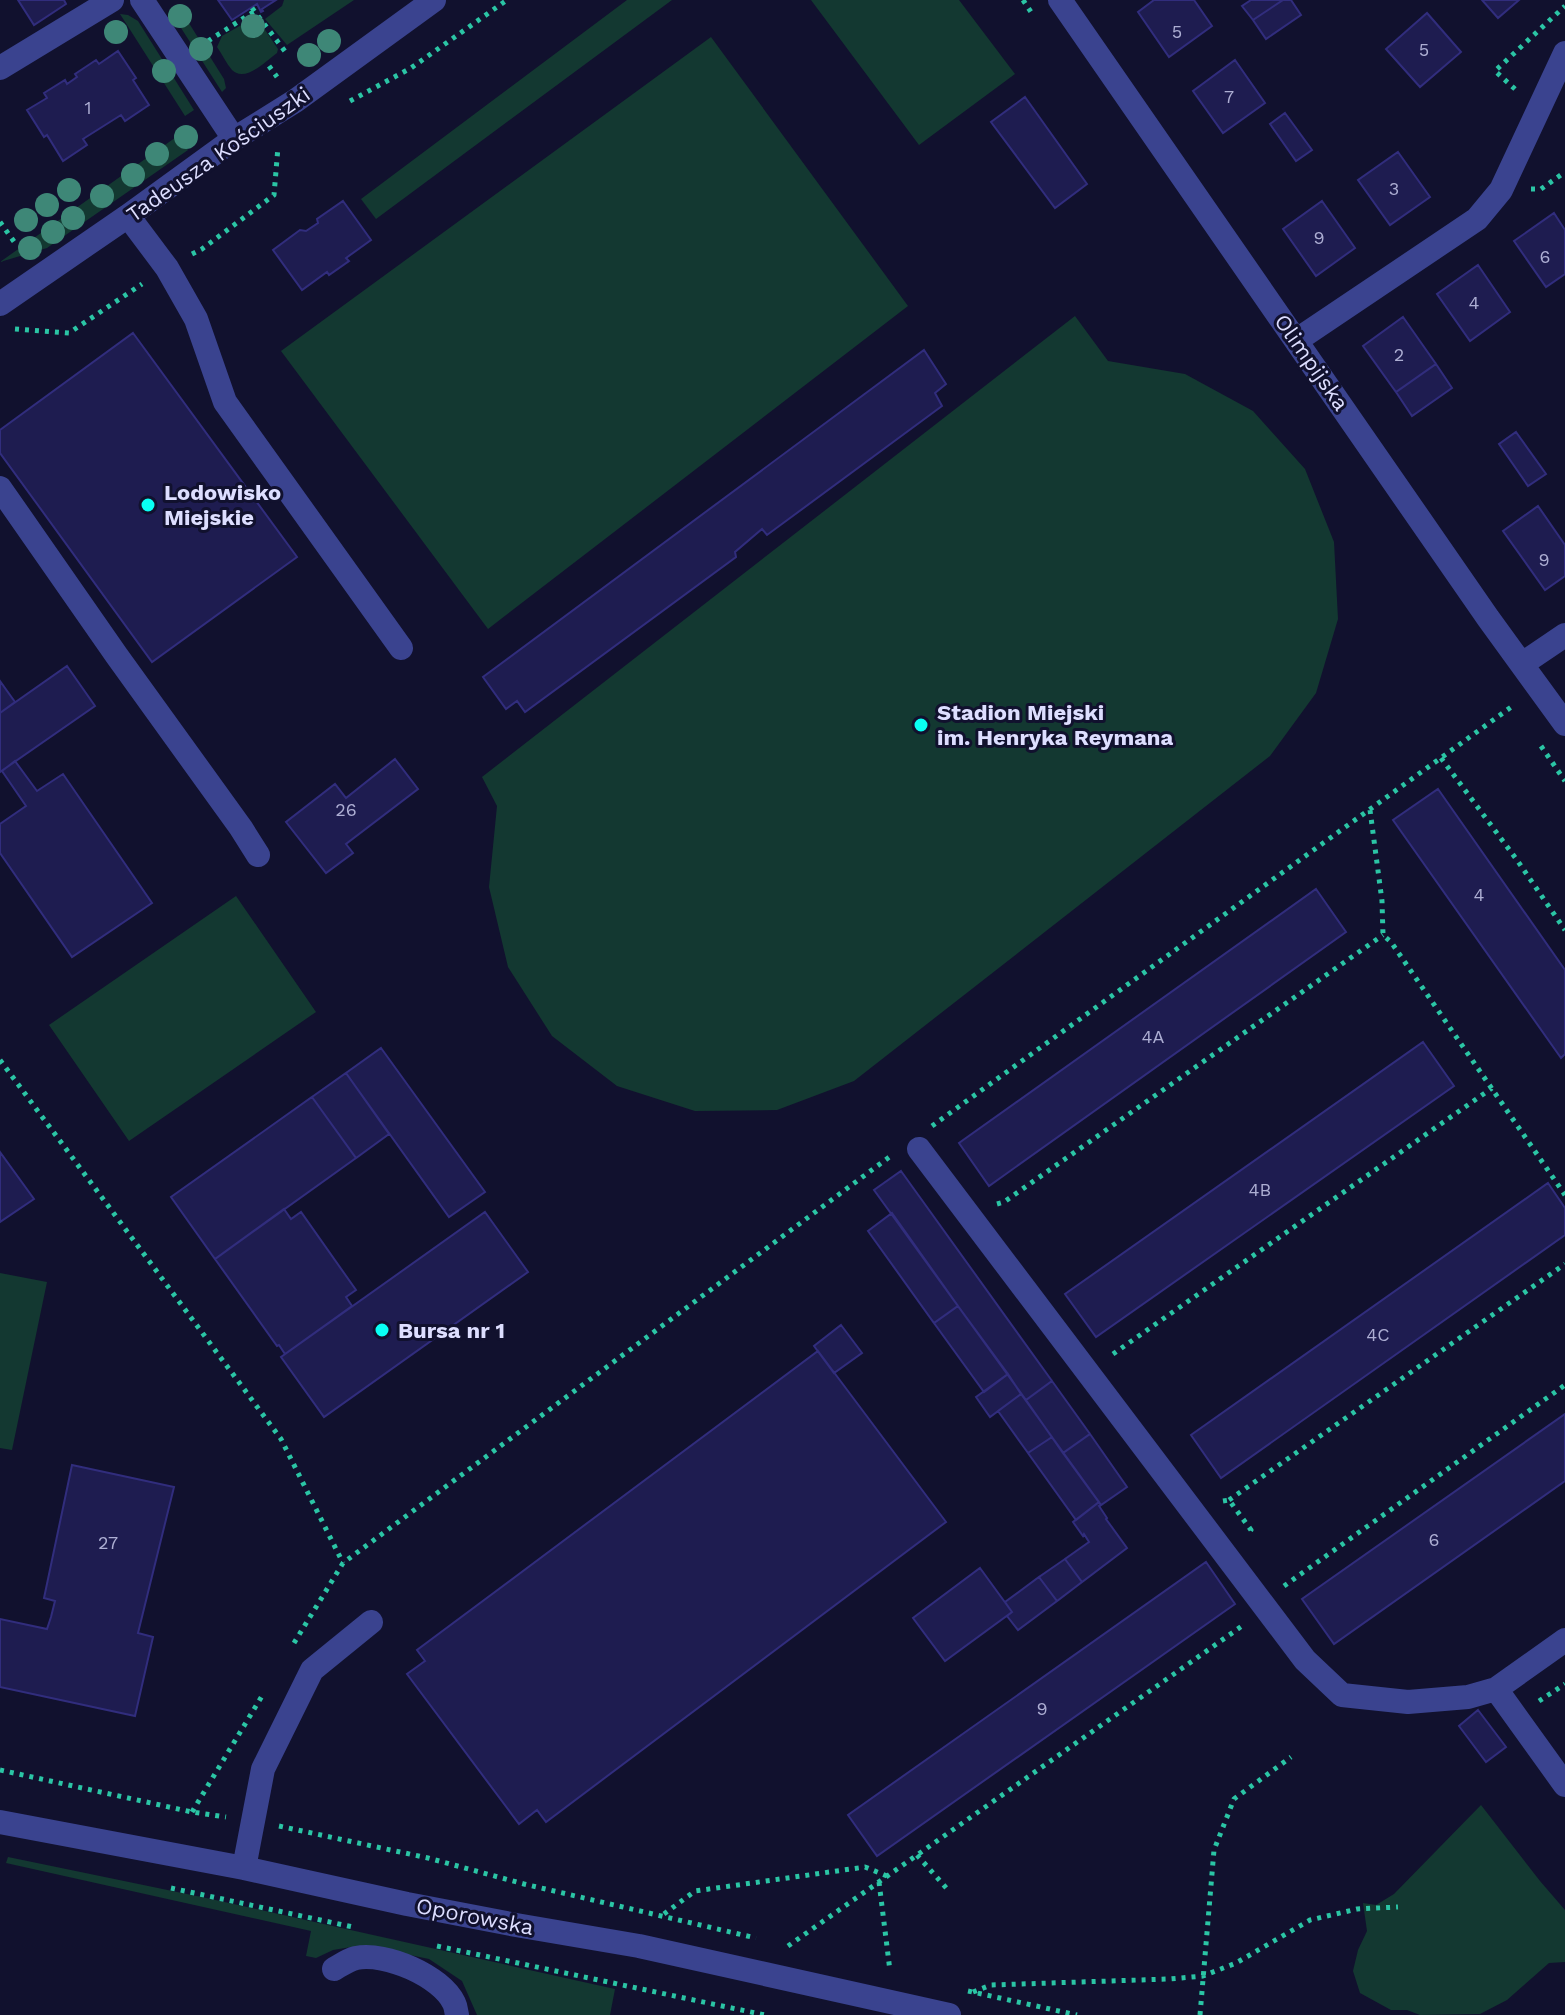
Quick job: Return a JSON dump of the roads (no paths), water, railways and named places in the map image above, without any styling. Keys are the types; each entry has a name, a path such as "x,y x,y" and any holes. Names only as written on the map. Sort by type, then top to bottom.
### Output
{"street":[{"path":"0,68 112,0"},
{"path":"142,0 234,139"},
{"name":"Tadeusza Kościuszki","path":"0,304 234,139 295,101 434,0"},
{"name":"Olimpijska","path":"1060,0 1488,618 1565,724"},
{"path":"1297,340 1477,219 1501,190 1565,53"},
{"path":"128,216 167,268 196,319 225,402 401,648"},
{"path":"0,488 258,855"},
{"path":"1522,664 1565,635"},
{"path":"919,1143 1305,1660 1342,1695 1408,1702 1468,1697 1496,1689 1565,1640"},
{"path":"244,1868 263,1769 312,1670 371,1622"},
{"path":"1496,1689 1565,1785"},
{"name":"Oporowska","path":"0,1822 244,1868 438,1910 639,1946 854,2005 949,2015"},
{"path":"334,1969 358,1958 382,1957 404,1963 435,1983 453,2001 457,2015"}],"place":[{"name":"Lodowisko Miejskie","path":"148,505"},
{"name":"Stadion Miejski im. Henryka Reymana","path":"921,725"},
{"name":"Bursa nr 1","path":"382,1330"}]}
